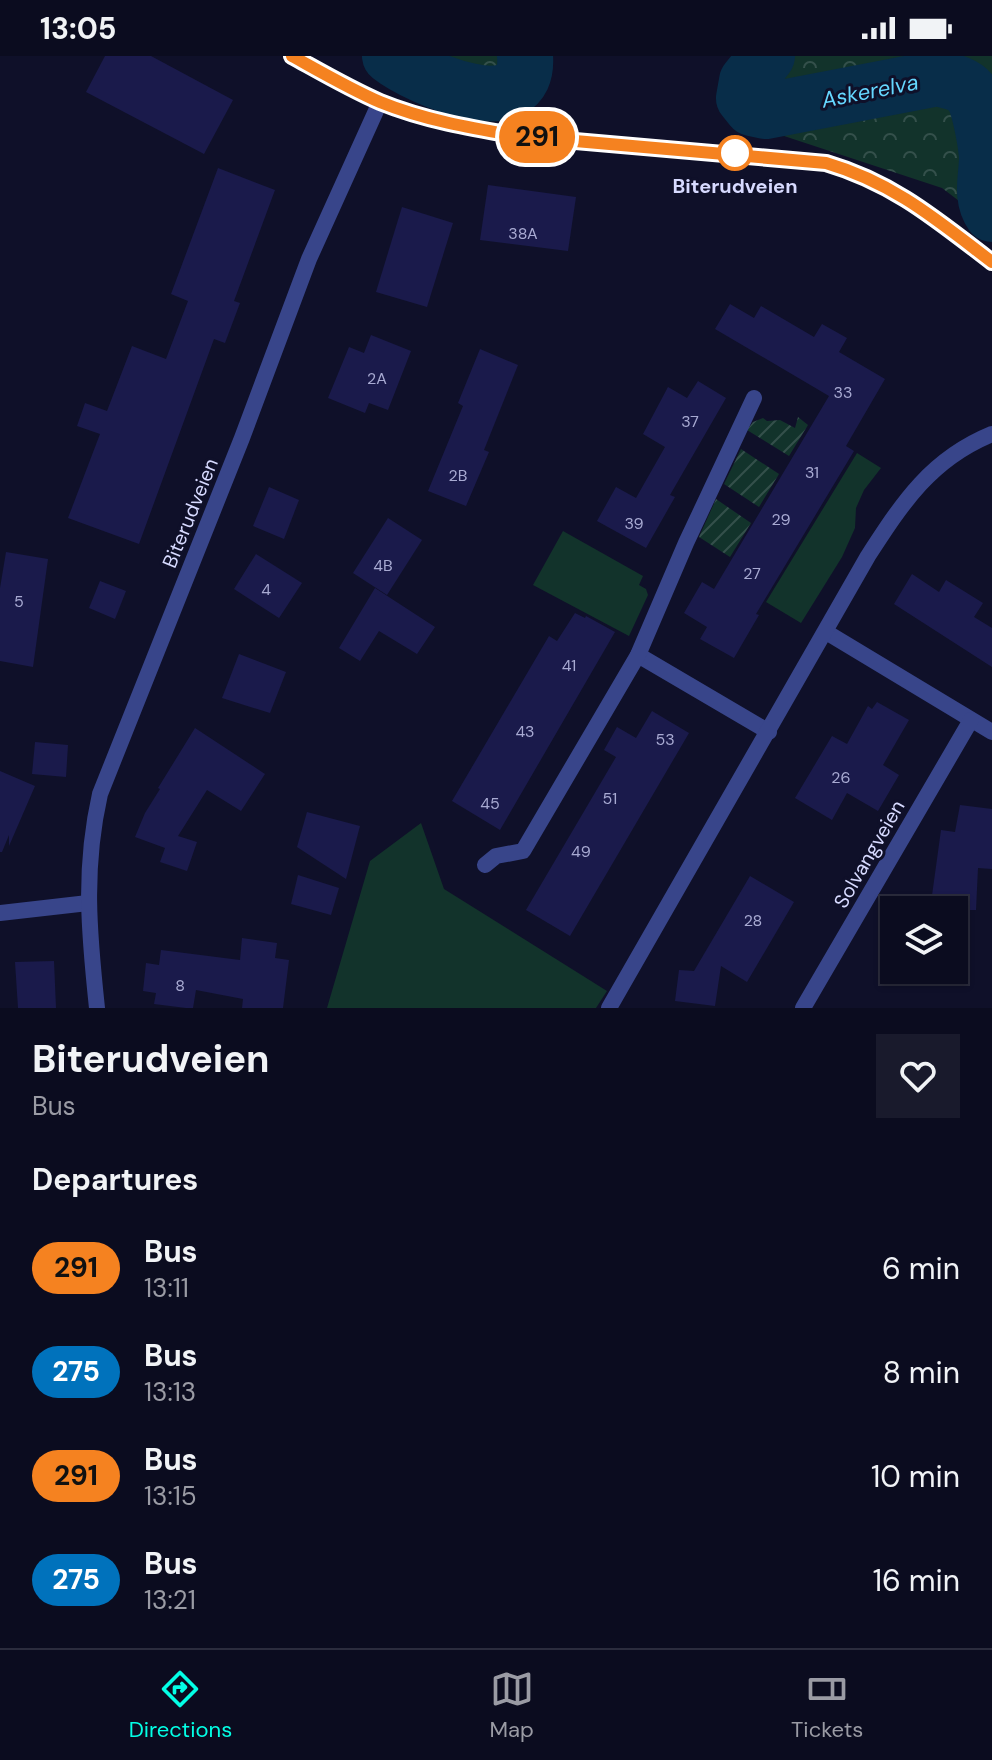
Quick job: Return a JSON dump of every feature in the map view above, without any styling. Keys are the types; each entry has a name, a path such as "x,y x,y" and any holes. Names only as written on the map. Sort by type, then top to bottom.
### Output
{"main road":[{"path":"292,56 380,102 446,122 518,136 826,163 857,172 887,186 992,262"}],"street":[{"name":"Biterudveien","path":"97,1008 88,934 88,903 91,832 100,794 242,438 309,259 380,102"},
{"path":"485,865 496,856 523,851 638,655 754,398"},
{"path":"609,1008 868,556 917,484 943,462 992,434"},
{"path":"826,632 992,732"},
{"path":"638,655 769,732"},
{"name":"Solvangveien","path":"803,1008 971,720"},
{"path":"0,913 88,903"}],"green space":[{"path":"368,56 525,56 525,61 513,90 390,67"},
{"path":"767,56 992,56 992,226 942,188 751,125 746,88"},
{"path":"798,417 808,425 789,456 747,430 753,422 763,418 767,421 780,420 795,428"},
{"path":"741,449 779,474 759,507 724,484"},
{"path":"857,453 881,468 864,490 856,508 855,528 842,557 801,623 766,602"},
{"path":"716,499 751,523 730,557 699,537"},
{"path":"563,531 643,576 639,585 646,589 648,595 629,636 533,585"},
{"path":"421,823 444,889 607,991 596,1008 327,1008 370,861"}],"building":[{"path":"105,56 151,56 233,100 204,154 86,92"},
{"path":"218,168 275,190 234,301 240,303 225,343 214,339 139,544 68,518 100,434 77,426 85,403 107,411 132,346 166,359 188,301 171,294"},
{"path":"488,185 576,197 568,251 480,240"},
{"path":"402,207 453,223 427,307 376,292"},
{"path":"730,304 754,318 761,306 814,337 822,324 847,338 839,352 885,379 846,446 854,451 756,614 759,615 734,658 700,639 707,627 684,613 702,582 714,589 829,396 715,329"},
{"path":"371,335 411,351 388,410 369,403 365,413 328,398 349,347 364,353"},
{"path":"480,349 518,365 484,450 489,452 466,506 428,491 463,406 458,403"},
{"path":"698,381 726,398 670,495 675,497 646,548 597,521 616,487 636,498 665,447 643,434 668,387 687,398"},
{"path":"269,487 299,500 284,539 253,526"},
{"path":"388,518 422,540 387,595 353,573"},
{"path":"6,552 48,559 33,667 0,661 0,588"},
{"path":"256,554 302,583 279,618 234,589"},
{"path":"912,574 939,592 946,580 983,603 974,617 992,628 992,667 894,604"},
{"path":"100,581 126,591 115,619 89,608"},
{"path":"375,588 435,627 417,654 379,631 360,661 339,648"},
{"path":"575,613 615,632 500,830 452,801 549,636 557,641"},
{"path":"239,654 286,672 270,713 222,698"},
{"path":"877,702 909,720 883,765 899,775 878,811 847,793 832,820 795,798 832,736 847,744 868,706 872,709"},
{"path":"652,711 689,733 570,936 526,910 616,757 604,750 617,727 636,738"},
{"path":"195,728 265,774 241,811 207,790 178,836 197,842 187,871 160,862 165,848 135,837 158,788"},
{"path":"35,742 68,745 66,777 32,774"},
{"path":"0,771 35,786 9,846 9,835 2,852 0,852"},
{"path":"960,805 992,809 992,869 978,868 976,910 968,910 968,896 932,896 941,830 955,832"},
{"path":"307,812 360,826 346,879 297,847"},
{"path":"298,875 339,888 331,915 291,904"},
{"path":"750,876 794,902 747,982 721,966 715,1006 675,1001 679,970 694,971"},
{"path":"242,938 277,943 275,958 289,960 283,1008 242,1008 243,999 196,990 193,1008 186,1008 154,1004 156,993 143,991 146,963 159,965 161,950 240,960"},
{"path":"54,961 56,1008 18,1008 15,962"}],"waterway":[{"name":"Askerelva","path":"390,56 447,85 492,93 510,89 522,78 525,56"},
{"name":"Askerelva","path":"767,56 747,81 744,98 752,108 766,111 938,78 965,88 975,100 982,125 987,157 985,194 992,214"}],"bus line":[{"name":"291","path":"292,56 380,102 420,116 472,128 518,136 787,158 826,163 857,172 887,186 925,211 992,262"}],"place":[{"name":"Biterudveien","path":"735,153"}]}
